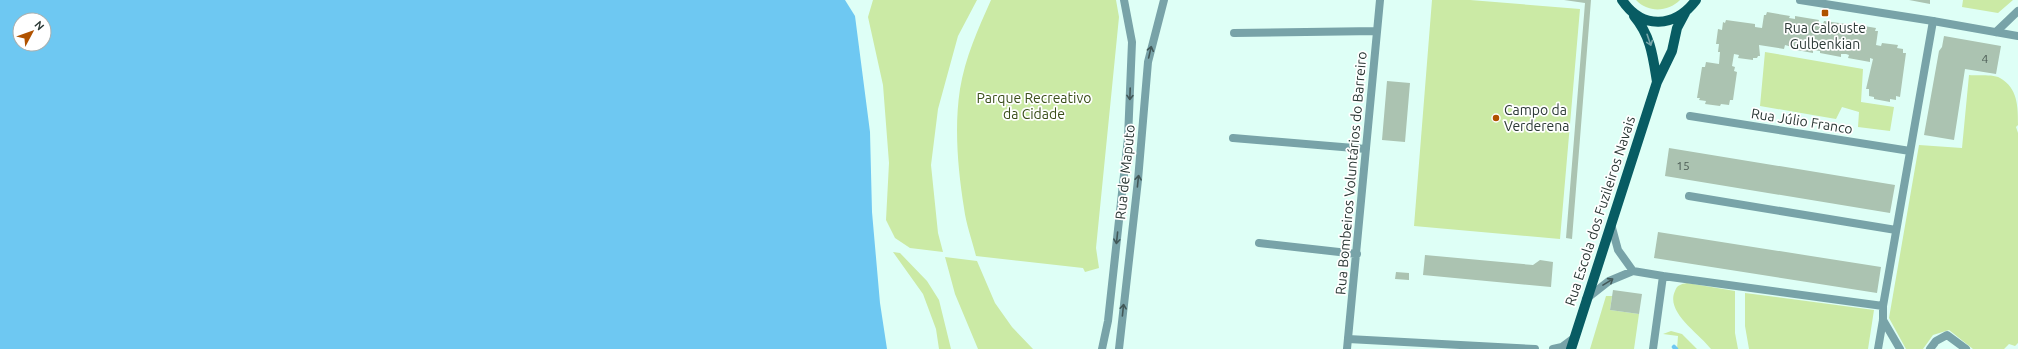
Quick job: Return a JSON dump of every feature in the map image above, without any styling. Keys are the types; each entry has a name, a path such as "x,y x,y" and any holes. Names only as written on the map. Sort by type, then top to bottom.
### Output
{"main road":[{"path":"1625,4 1638,17 1650,21 1662,22 1674,19 1687,11 1696,0"},
{"name":"Rua Escola dos Fuzileiros Navais","path":"1625,4 1643,26 1648,36 1652,49 1657,82"},
{"name":"Rua Escola dos Fuzileiros Navais","path":"1571,349 1657,82 1672,52 1677,28 1687,11"}],"street":[{"name":"Rua de Maputo","path":"1102,349 1108,321 1128,138 1132,42 1124,0"},
{"name":"Rua de Maputo","path":"1119,349 1138,180 1148,62 1164,0"},
{"name":"Rua Bombeiros Voluntários do Barreiro","path":"1347,349 1380,0"},
{"path":"1687,11 1703,0"},
{"path":"1800,0 2018,36"},
{"path":"1996,32 2018,11"},
{"path":"1878,349 1883,320 1883,306 1933,21"},
{"path":"1234,33 1377,31"},
{"name":"Rua Júlio Franco","path":"1690,116 1910,151"},
{"path":"1232,138 1366,149"},
{"path":"1689,196 1896,230"},
{"path":"1611,223 1618,250 1634,271"},
{"path":"1259,243 1357,254"},
{"path":"1586,299 1609,281 1634,271 1883,306"},
{"path":"1653,349 1663,276"},
{"path":"1883,320 1900,349"},
{"path":"1930,349 1936,340 1947,335 1966,349"},
{"path":"1553,349 1562,347 1574,338"},
{"path":"1348,339 1417,346 1534,349"}],"green space":[{"name":"Parque Recreativo da Cidade","path":"873,0 977,0 958,36 938,109 931,165 938,233 943,252 910,248 895,238 886,220 889,163 883,85 868,17"},
{"name":"Parque Recreativo da Cidade","path":"991,0 1116,0 1119,17 1096,248 1099,268 1085,272 1083,268 976,256 966,220 962,194 957,119 960,89 965,66"},
{"name":"Campo da Verderena","path":"1432,0 1470,0 1580,9 1560,239 1414,226"},
{"path":"1636,0 1680,0 1664,9 1652,9"},
{"path":"1963,0 2013,0 1998,13 1962,7"},
{"path":"1765,52 1863,69 1861,102 1894,107 1890,131 1858,127 1859,112 1842,107 1836,119 1760,106"},
{"path":"1969,75 2000,78 2010,87 2016,98 2018,111 2018,125 2016,127 2018,133 2018,343 2015,346 2009,344 2004,349 1973,349 1949,330 1933,335 1923,349 1906,349 1889,318 1919,145 1962,148"},
{"path":"893,252 900,253 927,281 939,300 951,349 939,349 936,329 923,294"},
{"path":"945,257 977,261 995,303 1012,327 1033,349 978,349 955,294"},
{"path":"1687,283 1735,291 1735,333 1738,349 1711,349 1685,322 1675,307 1673,299 1677,287"},
{"path":"1745,293 1874,310 1868,349 1749,349 1745,326"},
{"path":"1606,296 1612,296 1610,310 1639,314 1634,349 1590,349"},
{"path":"1671,331 1682,334 1697,349 1677,349 1678,336 1663,334"}],"water":[{"path":"0,0 845,0 855,16 870,132 872,212 880,303 887,349 0,349"}],"building":[{"path":"1564,0 1591,0 1572,239 1566,238 1585,3"},
{"path":"1909,0 1930,0 1930,4"},
{"path":"1767,12 1790,16 1789,18 1795,19 1795,16 1819,20 1818,23 1823,24 1824,21 1847,24 1846,27 1852,27 1852,24 1876,28 1875,31 1878,31 1876,45 1881,46 1882,43 1898,45 1897,48 1903,49 1903,53 1906,53 1900,97 1896,96 1896,100 1890,99 1890,102 1874,99 1874,97 1869,96 1869,89 1866,89 1873,59 1870,58 1870,62 1848,58 1849,55 1846,54 1841,54 1841,57 1820,53 1820,51 1813,50 1813,53 1791,49 1792,47 1785,45 1784,49 1759,45 1760,56 1753,58 1753,60 1738,58 1739,55 1734,54 1732,66 1735,67 1734,71 1737,72 1733,100 1730,100 1729,105 1721,104 1720,106 1705,104 1706,101 1699,100 1700,98 1697,98 1702,67 1705,67 1706,62 1719,64 1719,44 1716,44 1718,29 1722,30 1723,22 1725,23 1726,20 1755,24 1755,27 1762,28 1764,15 1766,15"},
{"path":"1944,36 2001,46 1996,74 1965,69 1954,140 1924,135 1939,51 1942,47"},
{"path":"1387,81 1410,83 1405,142 1382,140"},
{"path":"1669,148 1895,185 1890,213 1665,176"},
{"path":"1658,232 1881,267 1877,293 1654,258"},
{"path":"1425,255 1533,265 1540,260 1553,262 1551,287 1423,275"},
{"path":"1396,272 1409,273 1409,280 1395,279"},
{"path":"1613,290 1642,294 1639,314 1610,310"}],"place":[{"name":"Rua Calouste Gulbenkian","path":"1825,13"},
{"name":"Campo da Verderena","path":"1496,118"}]}
